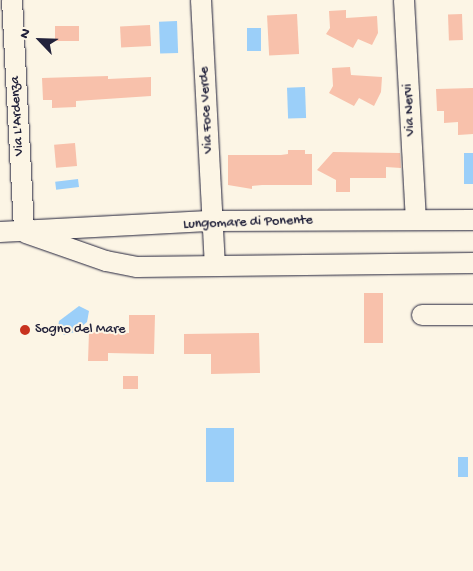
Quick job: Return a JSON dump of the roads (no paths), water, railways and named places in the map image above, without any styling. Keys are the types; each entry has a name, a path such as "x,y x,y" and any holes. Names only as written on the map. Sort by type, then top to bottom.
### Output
{"street":[{"name":"Via L'Ardenza","path":"12,0 24,232"},
{"name":"Via Foce Verde","path":"201,0 214,229"},
{"name":"Via Nervi","path":"404,0 416,220"},
{"name":"Lungomare di Ponente","path":"0,232 214,229 416,220 473,220"},
{"name":"Lungomare di Ponente","path":"214,229 215,265"},
{"name":"Lungomare di Ponente","path":"24,232 49,243 127,265 473,263"},
{"path":"422,315 473,315"}],"water":[{"path":"177,21 178,53 160,54 159,22"},
{"path":"247,28 261,28 261,51 247,51"},
{"path":"305,87 306,118 288,119 287,88"},
{"path":"464,153 473,153 473,184 464,184"},
{"path":"78,179 79,187 56,190 55,182"},
{"path":"79,306 89,311 87,322 75,332 64,335 58,327 59,321"},
{"path":"206,428 234,428 234,482 206,482"},
{"path":"458,457 468,457 468,477 458,477"}],"place":[{"name":"Sogno del Mare","path":"25,330"}]}
